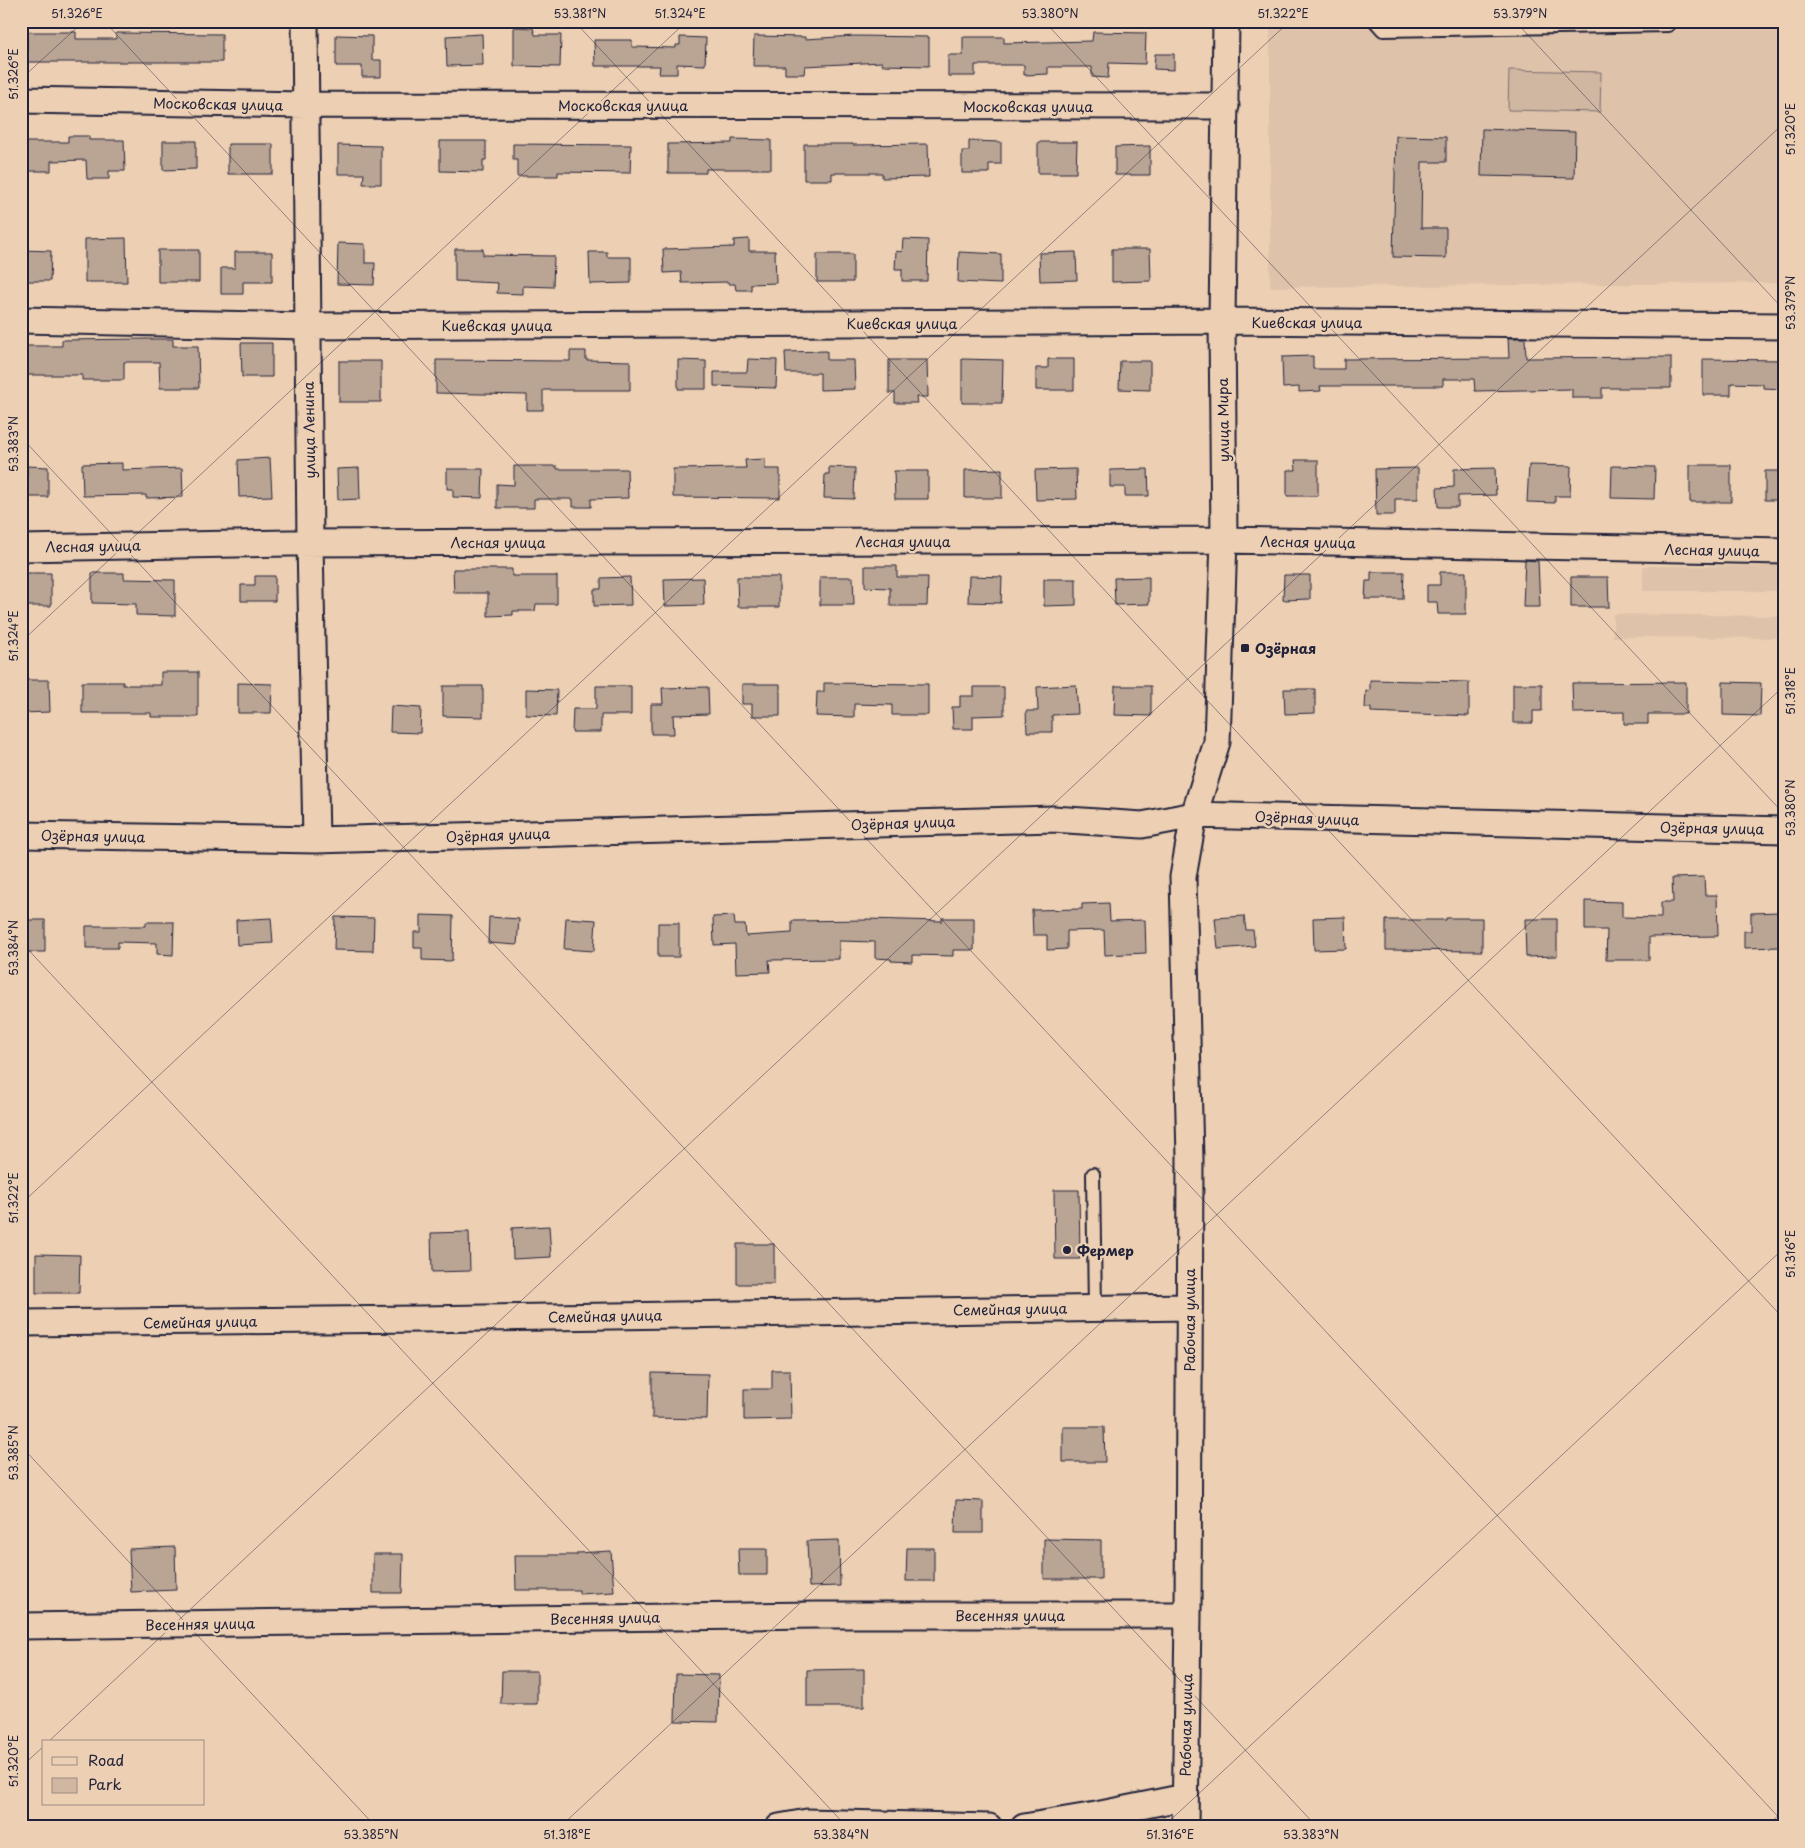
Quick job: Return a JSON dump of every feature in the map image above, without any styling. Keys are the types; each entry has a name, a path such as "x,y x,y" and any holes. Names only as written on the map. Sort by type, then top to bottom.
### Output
{"street":[{"name":"улица Ленина","path":"305,21 310,543 316,840"},
{"name":"улица Мира","path":"1194,814 1217,742 1224,540 1222,322 1226,21"},
{"name":"Московская улица","path":"21,100 305,105 1226,106"},
{"name":"Киевская улица","path":"21,320 308,326 1222,322 1784,326"},
{"name":"Лесная улица","path":"21,548 310,543 1224,540 1784,551"},
{"name":"Озёрная улица","path":"21,835 316,840 1053,819 1142,825 1194,814 1784,830"},
{"name":"Рабочая улица","path":"1185,1827 1190,1158 1183,876 1194,814"},
{"name":"Семейная улица","path":"21,1324 1188,1307"},
{"name":"Весенняя улица","path":"21,1626 818,1615 1188,1615"},
{"path":"1024,1827 1096,1815 1185,1796"},
{"path":"779,1827 807,1822 989,1827"}],"lane":[{"path":"1375,21 1383,30 1668,25"},
{"path":"1093,1174 1095,1308"}],"shaded area":[{"path":"1270,21 1784,21 1784,283 1270,287"},
{"path":"1643,566 1784,566 1784,591 1643,591"},
{"path":"1613,614 1784,616 1784,638 1613,637"}],"green space":[{"path":"1509,70 1601,72 1600,112 1508,110"}],"building":[{"path":"514,27 533,28 535,35 561,35 560,67 514,66"},
{"path":"27,32 76,32 76,39 116,39 116,33 222,34 222,62 27,62"},
{"path":"1093,32 1146,33 1145,64 1109,63 1108,78 1092,77 1092,67 1048,67 1048,74 1024,75 1024,65 975,65 975,76 948,76 948,55 963,55 963,37 1004,37 1004,43 1092,41"},
{"path":"482,34 483,65 447,66 446,36"},
{"path":"336,35 372,36 372,60 381,60 381,77 362,77 362,66 336,66"},
{"path":"754,36 805,37 805,39 855,36 929,37 929,66 882,65 882,62 805,66 804,74 785,74 785,66 753,66"},
{"path":"680,37 706,38 705,65 677,64 677,74 659,74 660,66 595,66 594,40 632,40 632,47 676,48 676,45 680,45"},
{"path":"1155,54 1174,54 1174,70 1154,69"},
{"path":"1482,129 1575,132 1574,178 1481,176"},
{"path":"68,136 89,136 89,140 124,140 125,171 109,171 109,179 87,179 86,160 51,161 51,171 21,171 21,142 68,142"},
{"path":"1396,136 1446,137 1446,162 1422,162 1421,228 1446,228 1446,258 1393,257"},
{"path":"732,139 771,140 771,169 706,169 706,173 668,173 668,144 732,143"},
{"path":"163,141 196,141 196,169 163,170"},
{"path":"440,141 486,141 486,160 483,160 483,172 440,171"},
{"path":"969,141 1001,142 1001,164 989,164 989,173 962,173 962,151 969,151"},
{"path":"1038,142 1077,142 1076,173 1038,173"},
{"path":"228,144 273,144 273,174 228,174"},
{"path":"513,144 631,145 630,173 558,172 558,176 517,176 517,160 513,160"},
{"path":"804,144 928,144 929,177 882,178 882,173 832,173 832,180 804,180"},
{"path":"338,145 381,146 381,184 363,184 364,174 338,174"},
{"path":"1150,146 1150,175 1115,175 1115,147"},
{"path":"126,238 127,282 85,282 85,239"},
{"path":"749,239 749,251 775,251 776,283 751,284 751,290 736,290 735,284 729,284 728,282 682,283 681,272 664,273 663,249 734,247 734,240"},
{"path":"903,239 928,240 927,281 902,281 902,269 895,269 896,251 902,252"},
{"path":"338,243 365,244 365,263 375,263 374,285 337,284"},
{"path":"455,249 483,249 483,255 554,256 553,287 523,286 523,294 497,293 498,283 455,281"},
{"path":"1112,249 1150,249 1151,281 1112,282"},
{"path":"21,250 51,251 50,281 21,281"},
{"path":"158,250 199,250 199,282 158,282"},
{"path":"235,252 272,252 272,282 243,282 243,294 221,294 221,268 235,268"},
{"path":"589,252 607,252 607,257 631,257 631,283 590,284"},
{"path":"959,252 1001,254 1001,284 958,282"},
{"path":"1076,252 1077,280 1040,281 1039,253"},
{"path":"817,254 853,254 853,282 817,282"},
{"path":"1508,338 1525,338 1526,358 1671,357 1671,388 1602,388 1602,398 1572,398 1572,389 1475,391 1474,379 1443,379 1443,386 1320,386 1321,391 1299,392 1299,387 1283,388 1282,357 1313,356 1313,369 1344,369 1344,359 1509,358"},
{"path":"173,339 173,346 198,346 199,388 160,388 159,362 124,362 124,380 82,380 82,375 21,375 21,346 62,346 62,340"},
{"path":"241,343 272,343 272,377 242,377"},
{"path":"570,351 586,351 586,360 630,361 630,390 543,390 543,410 527,410 527,395 436,393 436,360 570,361"},
{"path":"827,351 827,360 854,360 855,389 820,390 820,373 786,373 785,352"},
{"path":"748,359 777,360 776,388 714,386 714,372 747,372"},
{"path":"962,359 1003,360 1002,403 962,403"},
{"path":"1048,359 1074,359 1074,390 1036,390 1036,368 1048,368"},
{"path":"1703,359 1784,360 1784,389 1763,388 1763,384 1731,383 1731,395 1703,395"},
{"path":"678,360 706,361 706,389 678,389"},
{"path":"889,360 927,360 928,397 916,397 917,403 895,403 895,393 889,393"},
{"path":"339,361 381,361 381,402 339,402"},
{"path":"1120,361 1150,361 1150,390 1119,389"},
{"path":"270,458 272,496 239,497 238,460"},
{"path":"765,459 765,469 780,469 780,498 673,497 673,469 746,468 745,460"},
{"path":"1295,460 1318,460 1318,496 1287,496 1287,470 1296,470"},
{"path":"122,463 122,470 182,468 183,497 146,498 146,495 83,496 82,464"},
{"path":"1529,465 1571,466 1570,496 1555,496 1555,503 1527,502"},
{"path":"1690,465 1731,465 1731,502 1690,502"},
{"path":"27,466 48,467 48,497 27,497"},
{"path":"514,466 557,466 557,469 627,469 628,498 591,499 591,507 573,507 573,499 534,499 534,508 497,508 497,484 514,485"},
{"path":"1612,466 1655,467 1654,499 1611,498"},
{"path":"829,467 855,468 854,499 824,498 825,474 829,474"},
{"path":"359,468 360,499 338,500 337,469"},
{"path":"1418,468 1418,499 1395,499 1395,515 1376,515 1375,469"},
{"path":"1495,468 1496,495 1458,496 1458,507 1438,507 1437,488 1454,487 1454,469"},
{"path":"447,469 483,469 482,498 453,497 453,489 447,489"},
{"path":"1002,469 1002,498 965,498 965,470"},
{"path":"1076,469 1077,499 1036,500 1035,470"},
{"path":"1148,469 1149,496 1125,496 1125,487 1110,487 1110,470"},
{"path":"894,471 928,471 928,499 895,499"},
{"path":"1765,471 1784,471 1784,500 1765,500"},
{"path":"1525,560 1538,561 1540,607 1523,607"},
{"path":"865,566 897,566 897,577 928,577 927,606 890,606 890,588 865,587"},
{"path":"453,569 512,569 512,576 557,576 557,604 536,604 535,611 513,611 513,615 488,616 488,593 454,593"},
{"path":"1371,572 1404,572 1403,599 1365,599 1366,581 1371,581"},
{"path":"1440,572 1466,572 1466,614 1438,614 1437,602 1427,602 1427,585 1440,585"},
{"path":"21,573 51,573 51,606 21,606"},
{"path":"92,573 124,573 124,579 175,580 175,616 136,615 136,604 92,603"},
{"path":"1284,575 1310,575 1310,599 1283,600"},
{"path":"255,576 275,576 275,601 241,601 241,585 255,585"},
{"path":"969,576 1002,577 1001,603 968,602"},
{"path":"630,577 631,605 594,606 594,589 601,589 601,578"},
{"path":"737,577 779,577 779,607 738,607"},
{"path":"820,577 853,577 854,605 820,605"},
{"path":"1149,577 1149,604 1115,605 1114,578"},
{"path":"1571,577 1608,577 1609,607 1571,607"},
{"path":"703,578 704,605 665,606 664,579"},
{"path":"1044,579 1076,579 1076,605 1044,606"},
{"path":"161,672 198,672 198,717 151,717 151,713 82,713 82,682 123,682 123,685 161,685"},
{"path":"21,680 49,680 50,712 21,713"},
{"path":"1370,680 1469,682 1469,716 1371,712 1371,708 1365,708 1366,691 1370,691"},
{"path":"1686,682 1686,714 1648,714 1648,724 1624,724 1624,712 1573,713 1572,683"},
{"path":"1723,682 1761,683 1760,716 1723,715"},
{"path":"238,683 272,684 271,713 238,713"},
{"path":"824,683 928,684 928,715 892,715 892,705 854,704 854,717 816,716 817,692 824,692"},
{"path":"742,684 780,684 780,716 752,716 752,704 742,704"},
{"path":"1513,684 1542,684 1542,711 1533,711 1533,723 1513,723"},
{"path":"1076,685 1078,714 1052,715 1052,732 1027,732 1026,711 1038,711 1037,687"},
{"path":"443,686 483,686 483,717 443,716"},
{"path":"596,686 631,686 631,715 601,715 601,732 572,732 573,709 596,709"},
{"path":"1115,686 1151,686 1151,716 1114,715"},
{"path":"708,687 709,714 673,715 674,734 651,734 651,704 663,704 662,688"},
{"path":"974,687 1004,687 1004,715 973,716 973,729 953,729 952,707 960,707 960,696 974,696"},
{"path":"526,689 557,690 556,716 526,715"},
{"path":"1284,689 1315,689 1315,713 1285,714"},
{"path":"391,706 421,708 420,733 390,732"},
{"path":"1704,877 1705,895 1717,895 1718,936 1649,937 1649,960 1606,960 1607,930 1585,930 1585,901 1622,902 1622,917 1661,918 1661,902 1673,902 1672,878"},
{"path":"1109,903 1110,921 1145,920 1146,953 1105,955 1104,930 1067,931 1067,949 1047,950 1047,935 1033,935 1032,910 1082,909 1082,904"},
{"path":"1779,912 1780,947 1744,948 1744,931 1751,931 1751,913"},
{"path":"421,915 453,916 452,961 422,960 422,948 414,948 414,932 421,932"},
{"path":"734,916 735,925 745,925 746,936 792,933 792,921 866,919 942,921 942,918 974,918 974,950 953,950 953,956 912,955 912,962 891,961 891,959 875,958 875,942 839,941 839,959 769,960 770,972 736,973 735,944 714,945 713,917"},
{"path":"1244,916 1246,930 1253,930 1255,946 1218,949 1215,918"},
{"path":"335,917 374,918 373,951 334,950"},
{"path":"489,917 519,919 517,945 488,943"},
{"path":"1345,917 1346,949 1314,950 1313,918"},
{"path":"271,918 273,943 237,945 236,920"},
{"path":"566,918 596,920 594,951 564,949"},
{"path":"1446,918 1482,918 1482,951 1386,950 1386,920 1446,920"},
{"path":"1525,919 1557,919 1557,956 1526,957"},
{"path":"21,920 45,920 45,952 21,952"},
{"path":"146,922 174,922 173,955 157,954 157,943 118,942 118,948 86,948 86,926 146,926"},
{"path":"658,923 679,923 679,957 658,957"},
{"path":"1054,1190 1079,1190 1080,1259 1055,1259"},
{"path":"549,1226 551,1257 513,1259 512,1228"},
{"path":"469,1232 470,1271 432,1272 431,1233"},
{"path":"737,1244 774,1244 774,1284 737,1284"},
{"path":"36,1254 80,1255 79,1293 36,1293"},
{"path":"772,1370 790,1370 791,1419 744,1420 744,1389 772,1389"},
{"path":"652,1373 708,1374 707,1419 652,1418"},
{"path":"1063,1427 1104,1427 1105,1462 1063,1462"},
{"path":"956,1500 983,1501 983,1533 955,1533"},
{"path":"1044,1539 1101,1540 1101,1579 1044,1579"},
{"path":"839,1540 840,1586 809,1587 807,1541"},
{"path":"175,1547 176,1590 131,1592 129,1549"},
{"path":"907,1548 934,1548 934,1581 906,1581"},
{"path":"738,1549 767,1549 767,1575 739,1575"},
{"path":"611,1551 614,1592 579,1594 579,1590 516,1590 515,1555 577,1555 577,1553"},
{"path":"373,1554 403,1554 402,1593 373,1593"},
{"path":"864,1669 864,1707 807,1707 807,1670"},
{"path":"502,1671 537,1671 537,1704 501,1704"},
{"path":"676,1674 719,1675 718,1722 675,1721"}],"place":[{"name":"Озёрная","path":"1245,648"},
{"name":"Фермер","path":"1067,1250"}]}
